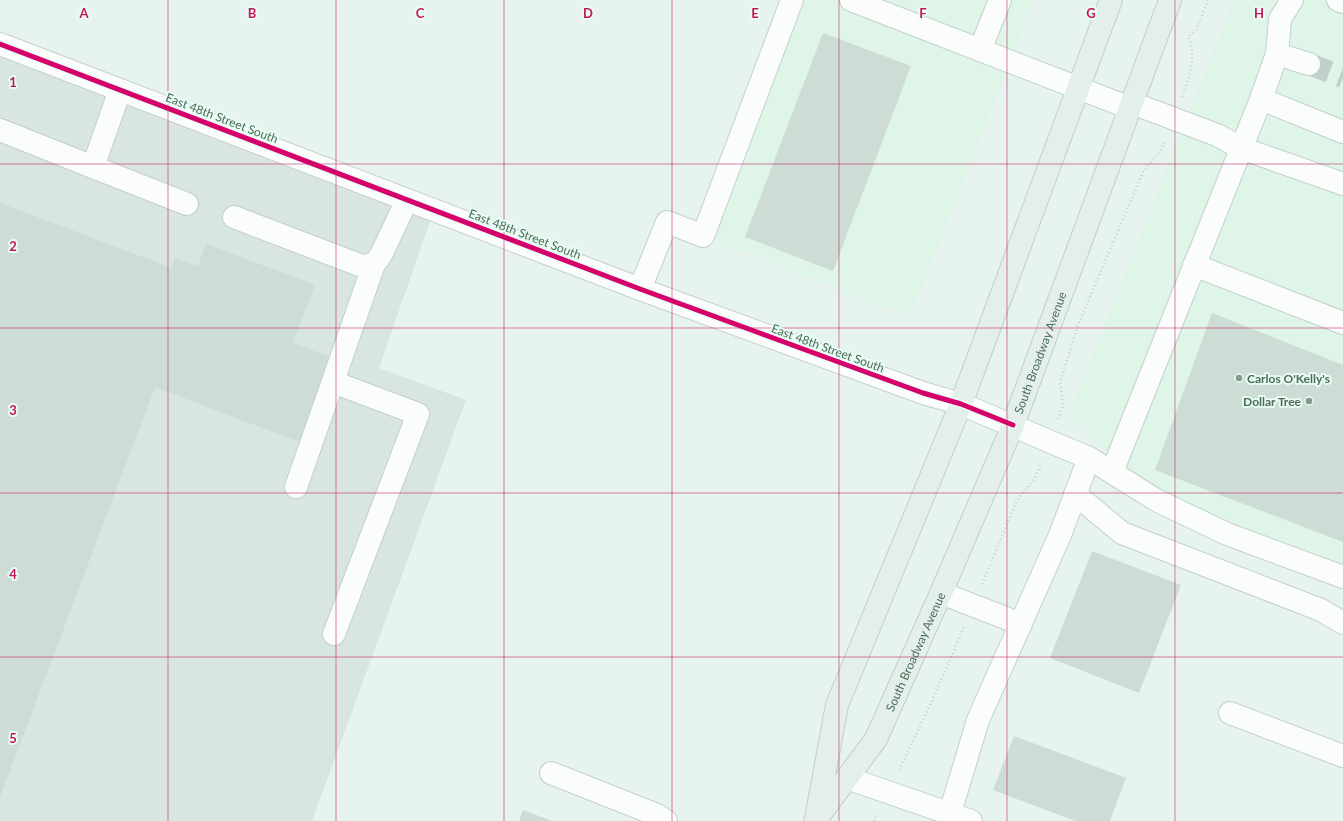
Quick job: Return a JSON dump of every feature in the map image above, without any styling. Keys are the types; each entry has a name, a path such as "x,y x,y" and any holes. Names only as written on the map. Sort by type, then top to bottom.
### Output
{"main road":[{"name":"South Broadway Avenue","path":"815,820 837,705 961,404 1111,0"},
{"name":"South Broadway Avenue","path":"815,820 876,739 941,593 1013,425 1170,0"}],"street":[{"path":"640,289 667,222 703,236 792,0"},
{"path":"851,0 1171,124 1217,135 1241,148 1343,184"},
{"path":"980,50 1000,0"},
{"path":"1112,472 1261,99 1277,54 1280,19 1292,0"},
{"path":"1338,0 1343,2"},
{"name":"East 48th Street South","path":"0,44 640,289 923,393 961,404 1089,458 1156,500 1227,534 1343,577"},
{"path":"1277,54 1309,64"},
{"path":"93,167 120,90"},
{"path":"1261,99 1343,132"},
{"path":"0,130 187,204"},
{"path":"296,488 374,264 381,255 407,200"},
{"path":"234,218 362,266 374,264"},
{"path":"1194,265 1343,323"},
{"path":"333,382 418,414 334,634"},
{"path":"950,813 978,720 1060,535 1089,458"},
{"path":"1075,494 1122,533 1321,610 1343,623"},
{"path":"941,593 1021,624"},
{"path":"1230,713 1343,756"},
{"path":"551,773 657,815 666,821"},
{"path":"847,778 971,821"}],"path":[{"path":"874,821 932,701 1017,500 1035,478 1064,405 1060,382 1078,325 1143,172 1160,152 1192,72 1192,45 1188,38 1196,30 1208,0"}],"shaded area":[{"path":"793,0 1034,0 910,317 703,236"},
{"path":"1234,0 1343,0 1343,571 1156,500 1069,414"},
{"path":"0,46 434,210 379,368 466,400 312,821 0,821"}],"building":[{"path":"823,33 911,66 833,271 745,237"},
{"path":"0,203 172,268 175,258 198,266 206,244 315,285 293,343 330,357 299,442 155,387 0,797"},
{"path":"1212,313 1343,365 1343,542 1155,470"},
{"path":"1092,551 1181,585 1139,693 1050,658"},
{"path":"1014,736 1126,778 1110,821 1075,821 993,790"},
{"path":"523,810 552,821 519,821"}],"tunnel":[{"path":"1309,64 1343,77"}],"cycle path":[{"path":"0,44 640,289 923,393 961,404 1013,425"}],"place":[{"name":"Carlos O'Kelly's","path":"1239,378"},
{"name":"Dollar Tree","path":"1309,401"}]}
